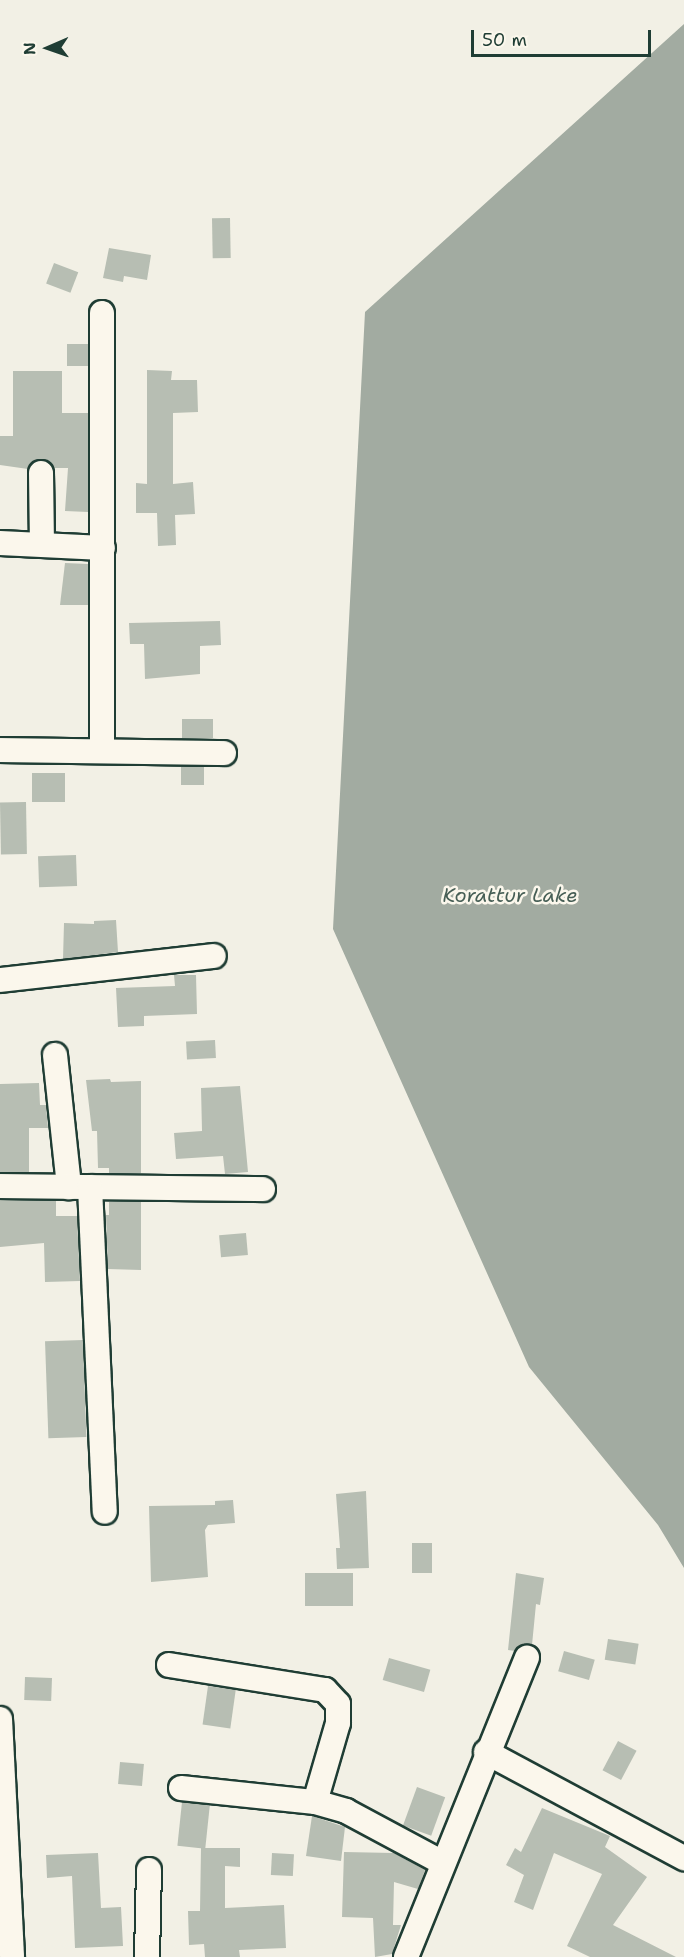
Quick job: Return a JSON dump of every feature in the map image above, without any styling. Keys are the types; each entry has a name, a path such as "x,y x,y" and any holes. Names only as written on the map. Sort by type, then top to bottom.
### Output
{"street":[{"path":"102,313 102,751"},
{"path":"41,473 42,543"},
{"path":"0,543 42,543 103,548"},
{"path":"0,750 224,753"},
{"path":"0,980 214,956"},
{"path":"55,1055 80,1187 105,1512"},
{"path":"0,1186 263,1189"},
{"path":"406,1957 486,1752 527,1658"},
{"path":"169,1665 325,1690 338,1704 339,1724 315,1802"},
{"path":"0,1719 12,1957"},
{"path":"486,1752 684,1858"},
{"path":"182,1788 315,1802 346,1811 443,1863"},
{"path":"147,1957 149,1870"}],"water":[{"name":"Korattur Lake","path":"684,24 684,1568 658,1525 529,1367 333,929 365,312"}],"building":[{"path":"212,218 230,218 231,258 213,258"},
{"path":"109,248 151,255 147,280 124,276 123,282 103,278"},
{"path":"54,263 78,272 70,293 46,284"},
{"path":"67,344 88,344 88,366 67,366"},
{"path":"147,370 172,371 171,380 197,380 198,412 173,413 173,484 193,482 195,514 175,515 176,545 158,546 157,513 136,513 136,483 147,484"},
{"path":"13,371 62,371 62,413 88,413 88,512 65,511 68,468 54,468 41,459 28,469 0,465 0,436 13,436"},
{"path":"65,563 88,564 88,605 60,605"},
{"path":"220,621 221,645 200,646 200,674 145,679 144,644 130,644 129,623"},
{"path":"182,719 213,719 213,738 182,738"},
{"path":"181,767 204,767 204,785 181,785"},
{"path":"32,773 65,773 65,802 32,802"},
{"path":"0,802 26,802 27,854 1,854"},
{"path":"76,855 77,886 39,887 38,856"},
{"path":"116,920 118,952 63,959 64,923 94,924 94,921"},
{"path":"174,975 196,975 197,1014 144,1016 144,1026 118,1027 116,988 175,986"},
{"path":"215,1040 216,1058 187,1059 186,1042"},
{"path":"110,1079 111,1082 141,1081 141,1173 109,1173 109,1168 98,1168 97,1131 92,1131 86,1080"},
{"path":"39,1083 40,1105 46,1105 48,1128 29,1128 29,1172 0,1172 0,1084"},
{"path":"240,1086 248,1172 225,1174 223,1156 176,1159 174,1133 202,1131 201,1088"},
{"path":"0,1200 56,1201 56,1216 77,1216 80,1281 45,1282 44,1243 0,1247"},
{"path":"109,1202 141,1202 141,1270 108,1269 106,1215 109,1215"},
{"path":"246,1233 248,1255 221,1257 219,1235"},
{"path":"83,1340 86,1437 48,1438 45,1341"},
{"path":"366,1491 369,1568 337,1569 336,1548 340,1548 336,1494"},
{"path":"233,1500 235,1523 208,1525 205,1530 208,1577 151,1582 149,1506 215,1505 215,1501"},
{"path":"412,1543 432,1543 432,1573 412,1573"},
{"path":"305,1573 353,1573 353,1606 305,1606"},
{"path":"516,1573 544,1578 540,1605 536,1604 532,1645 524,1644 515,1651 508,1650"},
{"path":"608,1639 639,1644 635,1665 605,1660"},
{"path":"564,1651 595,1660 589,1680 558,1671"},
{"path":"389,1658 430,1670 424,1692 383,1680"},
{"path":"25,1677 52,1678 51,1701 24,1700"},
{"path":"208,1686 236,1690 230,1729 203,1725"},
{"path":"618,1741 637,1751 621,1780 603,1770"},
{"path":"120,1762 144,1764 142,1786 118,1784"},
{"path":"417,1787 445,1797 431,1836 403,1826"},
{"path":"182,1802 210,1805 205,1849 177,1846"},
{"path":"542,1808 610,1836 605,1847 647,1877 613,1925 676,1957 590,1957 567,1946 602,1874 554,1853 533,1910 514,1902 524,1875 506,1865 515,1848 521,1852"},
{"path":"312,1816 345,1827 341,1861 306,1856"},
{"path":"201,1848 240,1848 240,1867 225,1866 225,1908 284,1905 286,1948 239,1950 240,1957 205,1957 204,1944 189,1945 188,1911 200,1911"},
{"path":"344,1852 394,1853 425,1870 418,1889 394,1882 393,1925 401,1925 392,1954 375,1957 373,1918 342,1917"},
{"path":"98,1853 101,1908 121,1907 123,1946 75,1948 72,1876 47,1878 46,1855"},
{"path":"272,1853 294,1854 293,1876 271,1875"}]}
